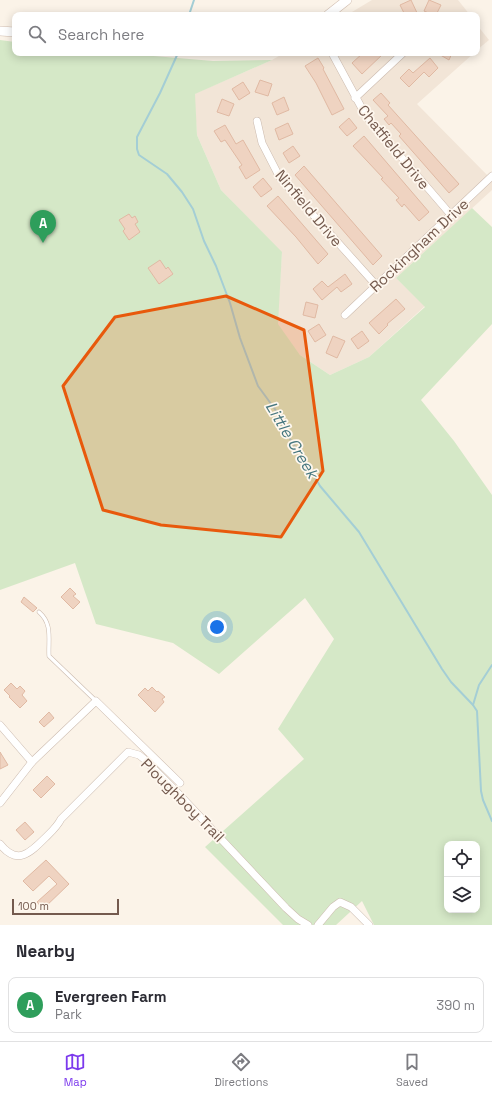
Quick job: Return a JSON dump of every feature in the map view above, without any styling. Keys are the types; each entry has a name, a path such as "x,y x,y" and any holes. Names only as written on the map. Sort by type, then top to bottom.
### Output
{"main road":[{"path":"332,12 347,0"},
{"path":"0,31 12,32"}],"street":[{"name":"Chatfield Drive","path":"334,56 366,116 451,215"},
{"path":"355,98 400,56"},
{"name":"Ninfield Drive","path":"257,121 262,143 280,178 376,285"},
{"name":"Rockingham Drive","path":"345,315 492,176"},
{"path":"0,803 32,762 96,701 180,783"},
{"path":"0,725 32,762"},
{"name":"Ploughboy Trail","path":"0,844 9,854 20,856 29,853 58,825 61,818 128,752 144,759 286,908 298,919 308,925"},
{"path":"318,925 333,907 340,902 350,907 369,925"}],"lane":[{"path":"39,612 49,626 49,656 96,701"}],"highlighted area":[{"path":"226,296 304,330 323,471 281,537 161,525 103,510 63,386 115,317"}],"shaded area":[{"path":"372,0 458,0 468,12 352,12"},
{"path":"480,29 489,40 480,48"},
{"path":"279,56 471,56 417,104 492,180 492,190 396,278 425,306 369,357 330,375 300,355 277,324 282,253 221,190 197,135 194,94"}],"green space":[{"path":"0,40 12,42 12,56 154,56 213,61 272,60 195,94 197,135 221,190 282,252 278,324 300,355 330,375 369,357 425,307 396,278 472,208 492,227 492,324 421,400 454,441 492,495 492,925 374,925 362,901 336,925 283,925 205,847 304,759 278,729 334,639 305,598 219,674 173,643 96,624 75,563 0,590"}],"building":[{"path":"411,0 417,12 404,12 400,5"},
{"path":"429,0 441,5 438,12 424,11"},
{"path":"360,56 381,56 362,74 352,63"},
{"path":"442,56 451,56 449,60"},
{"path":"318,58 344,109 332,115 316,83 305,66"},
{"path":"430,58 438,68 429,77 424,72 409,87 400,78 409,69 413,73"},
{"path":"260,80 272,84 268,96 255,92"},
{"path":"243,82 250,93 239,100 232,89"},
{"path":"381,93 390,103 388,105 459,184 449,193 399,136 401,134 391,123 389,125 384,119 388,116 373,100"},
{"path":"284,97 289,110 277,115 272,103"},
{"path":"222,99 234,104 229,116 217,112"},
{"path":"349,118 357,128 347,136 339,127"},
{"path":"288,123 293,134 279,140 275,129"},
{"path":"225,125 236,144 243,140 260,170 246,179 239,167 242,165 225,140 221,142 214,131"},
{"path":"364,136 429,212 419,221 404,204 402,207 396,200 399,198 381,179 383,178 353,146"},
{"path":"293,146 300,156 289,163 283,153"},
{"path":"304,166 382,256 373,265 295,175"},
{"path":"263,178 272,189 261,197 253,187"},
{"path":"278,196 328,254 318,264 296,237 267,206"},
{"path":"129,214 132,218 135,216 138,222 135,224 140,232 129,240 123,231 125,229 119,220"},
{"path":"160,260 166,269 168,267 173,274 159,284 148,268"},
{"path":"345,274 352,284 341,292 337,287 322,300 313,289 322,281 328,287"},
{"path":"396,299 405,309 387,324 388,325 379,334 369,323"},
{"path":"306,302 318,305 315,318 303,315"},
{"path":"319,324 326,335 315,342 308,331"},
{"path":"362,331 369,341 358,349 351,339"},
{"path":"333,336 345,341 337,358 326,353"},
{"path":"70,588 76,594 73,596 80,602 73,609 61,597"},
{"path":"24,597 37,608 33,612 21,602"},
{"path":"11,683 17,689 20,686 25,691 22,695 27,701 20,708 4,690"},
{"path":"152,687 165,697 162,699 164,702 155,712 138,695 145,688 148,691"},
{"path":"49,712 54,718 44,727 39,722"},
{"path":"0,752 8,765 0,769"},
{"path":"47,776 55,784 41,798 33,790"},
{"path":"25,822 34,832 25,840 16,830"},
{"path":"46,860 69,884 43,909 37,902 57,884 49,876 33,891 23,881"}],"waterway":[{"name":"Little Creek","path":"190,12 194,0"},
{"name":"Little Creek","path":"177,56 160,93 137,137 137,149 139,155 167,174 182,192 193,209 204,241 216,266 230,303 240,338 258,386 277,412 283,428 320,486 359,532 442,669 451,682 477,711 481,791 483,800 492,821"},
{"path":"473,705 479,685 492,665"}],"place":[{"name":"Evergreen Farm","path":"43,243"}]}
